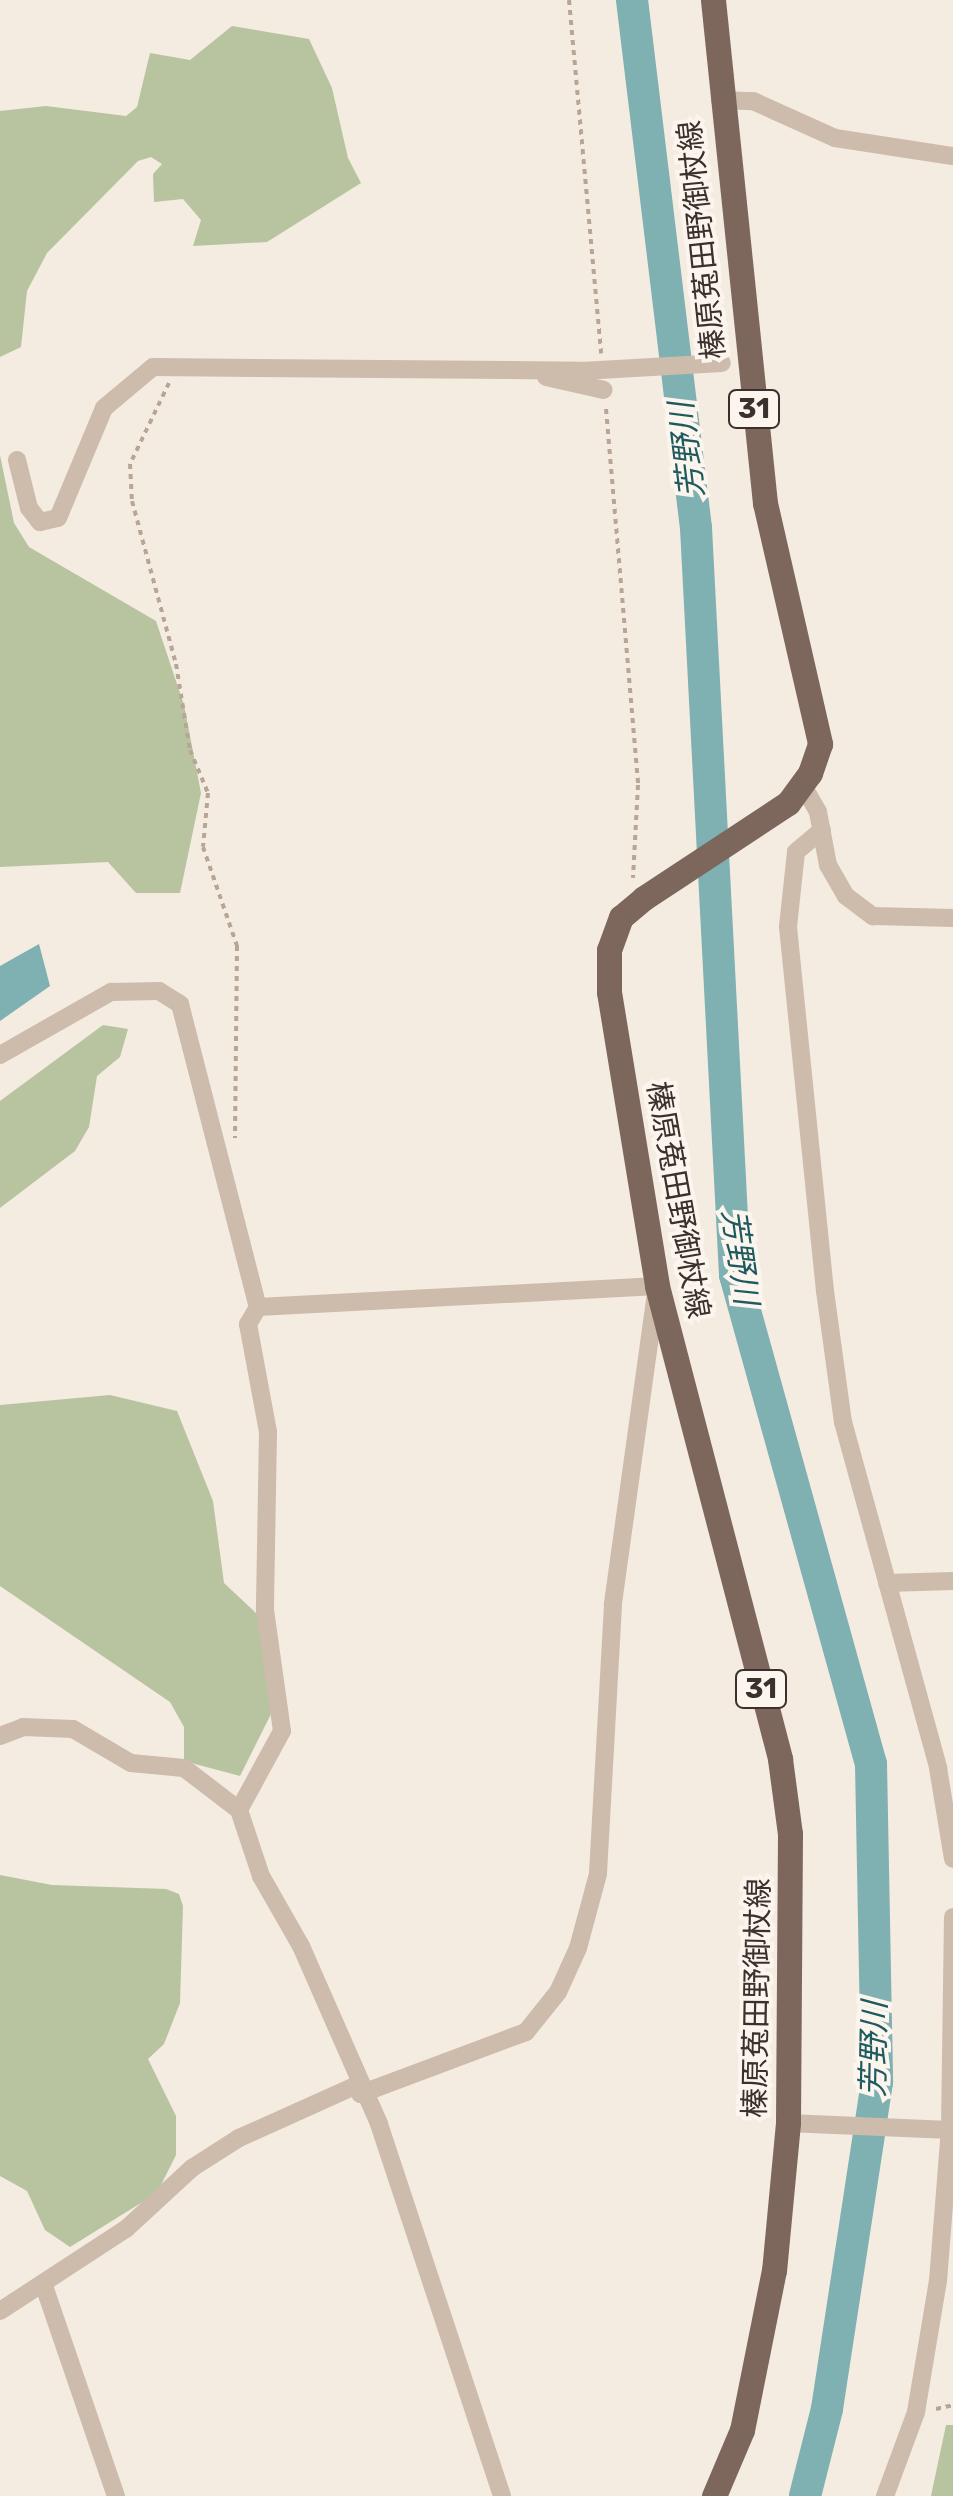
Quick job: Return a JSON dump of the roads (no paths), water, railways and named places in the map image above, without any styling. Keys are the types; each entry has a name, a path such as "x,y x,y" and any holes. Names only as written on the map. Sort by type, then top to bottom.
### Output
{"main road":[{"name":"榛原菟田野御杖線","path":"712,0 765,502 820,744 795,793 622,917 609,950 610,992 657,1286 780,1759 794,1935 798,2123 762,2344 742,2430 714,2496"}],"street":[{"path":"720,100 752,101 835,138 953,156"},
{"path":"18,460 29,508 40,522 58,518 104,408 153,367 538,375 748,358"},
{"path":"538,375 604,390"},
{"path":"795,793 822,830 828,865 846,896 873,916 953,918"},
{"path":"822,830 796,852 788,927 843,1422 938,1768 953,1859"},
{"path":"0,1055 111,992 159,991 180,1004 258,1307 248,1324 268,1432 265,1610 282,1731 239,1810"},
{"path":"0,2311 126,2229 192,2168 240,2138 358,2089 526,2032 558,1992 578,1948 598,1874 613,1605 657,1286 258,1307"},
{"path":"887,1583 953,1582"},
{"path":"0,1736 23,1728 73,1729 131,1763 184,1768 239,1810 261,1876 300,1946 358,2089 379,2124 502,2496"},
{"path":"885,2496 916,2412 938,2281 953,1917"},
{"path":"798,2123 945,2130"},
{"path":"44,2283 116,2496"}],"water":[{"path":"39,944 50,986 0,1021 0,966"}],"waterway":[{"name":"芳野川","path":"632,0 696,528 735,1275 871,1764 877,2082 827,2409 805,2496"}]}
